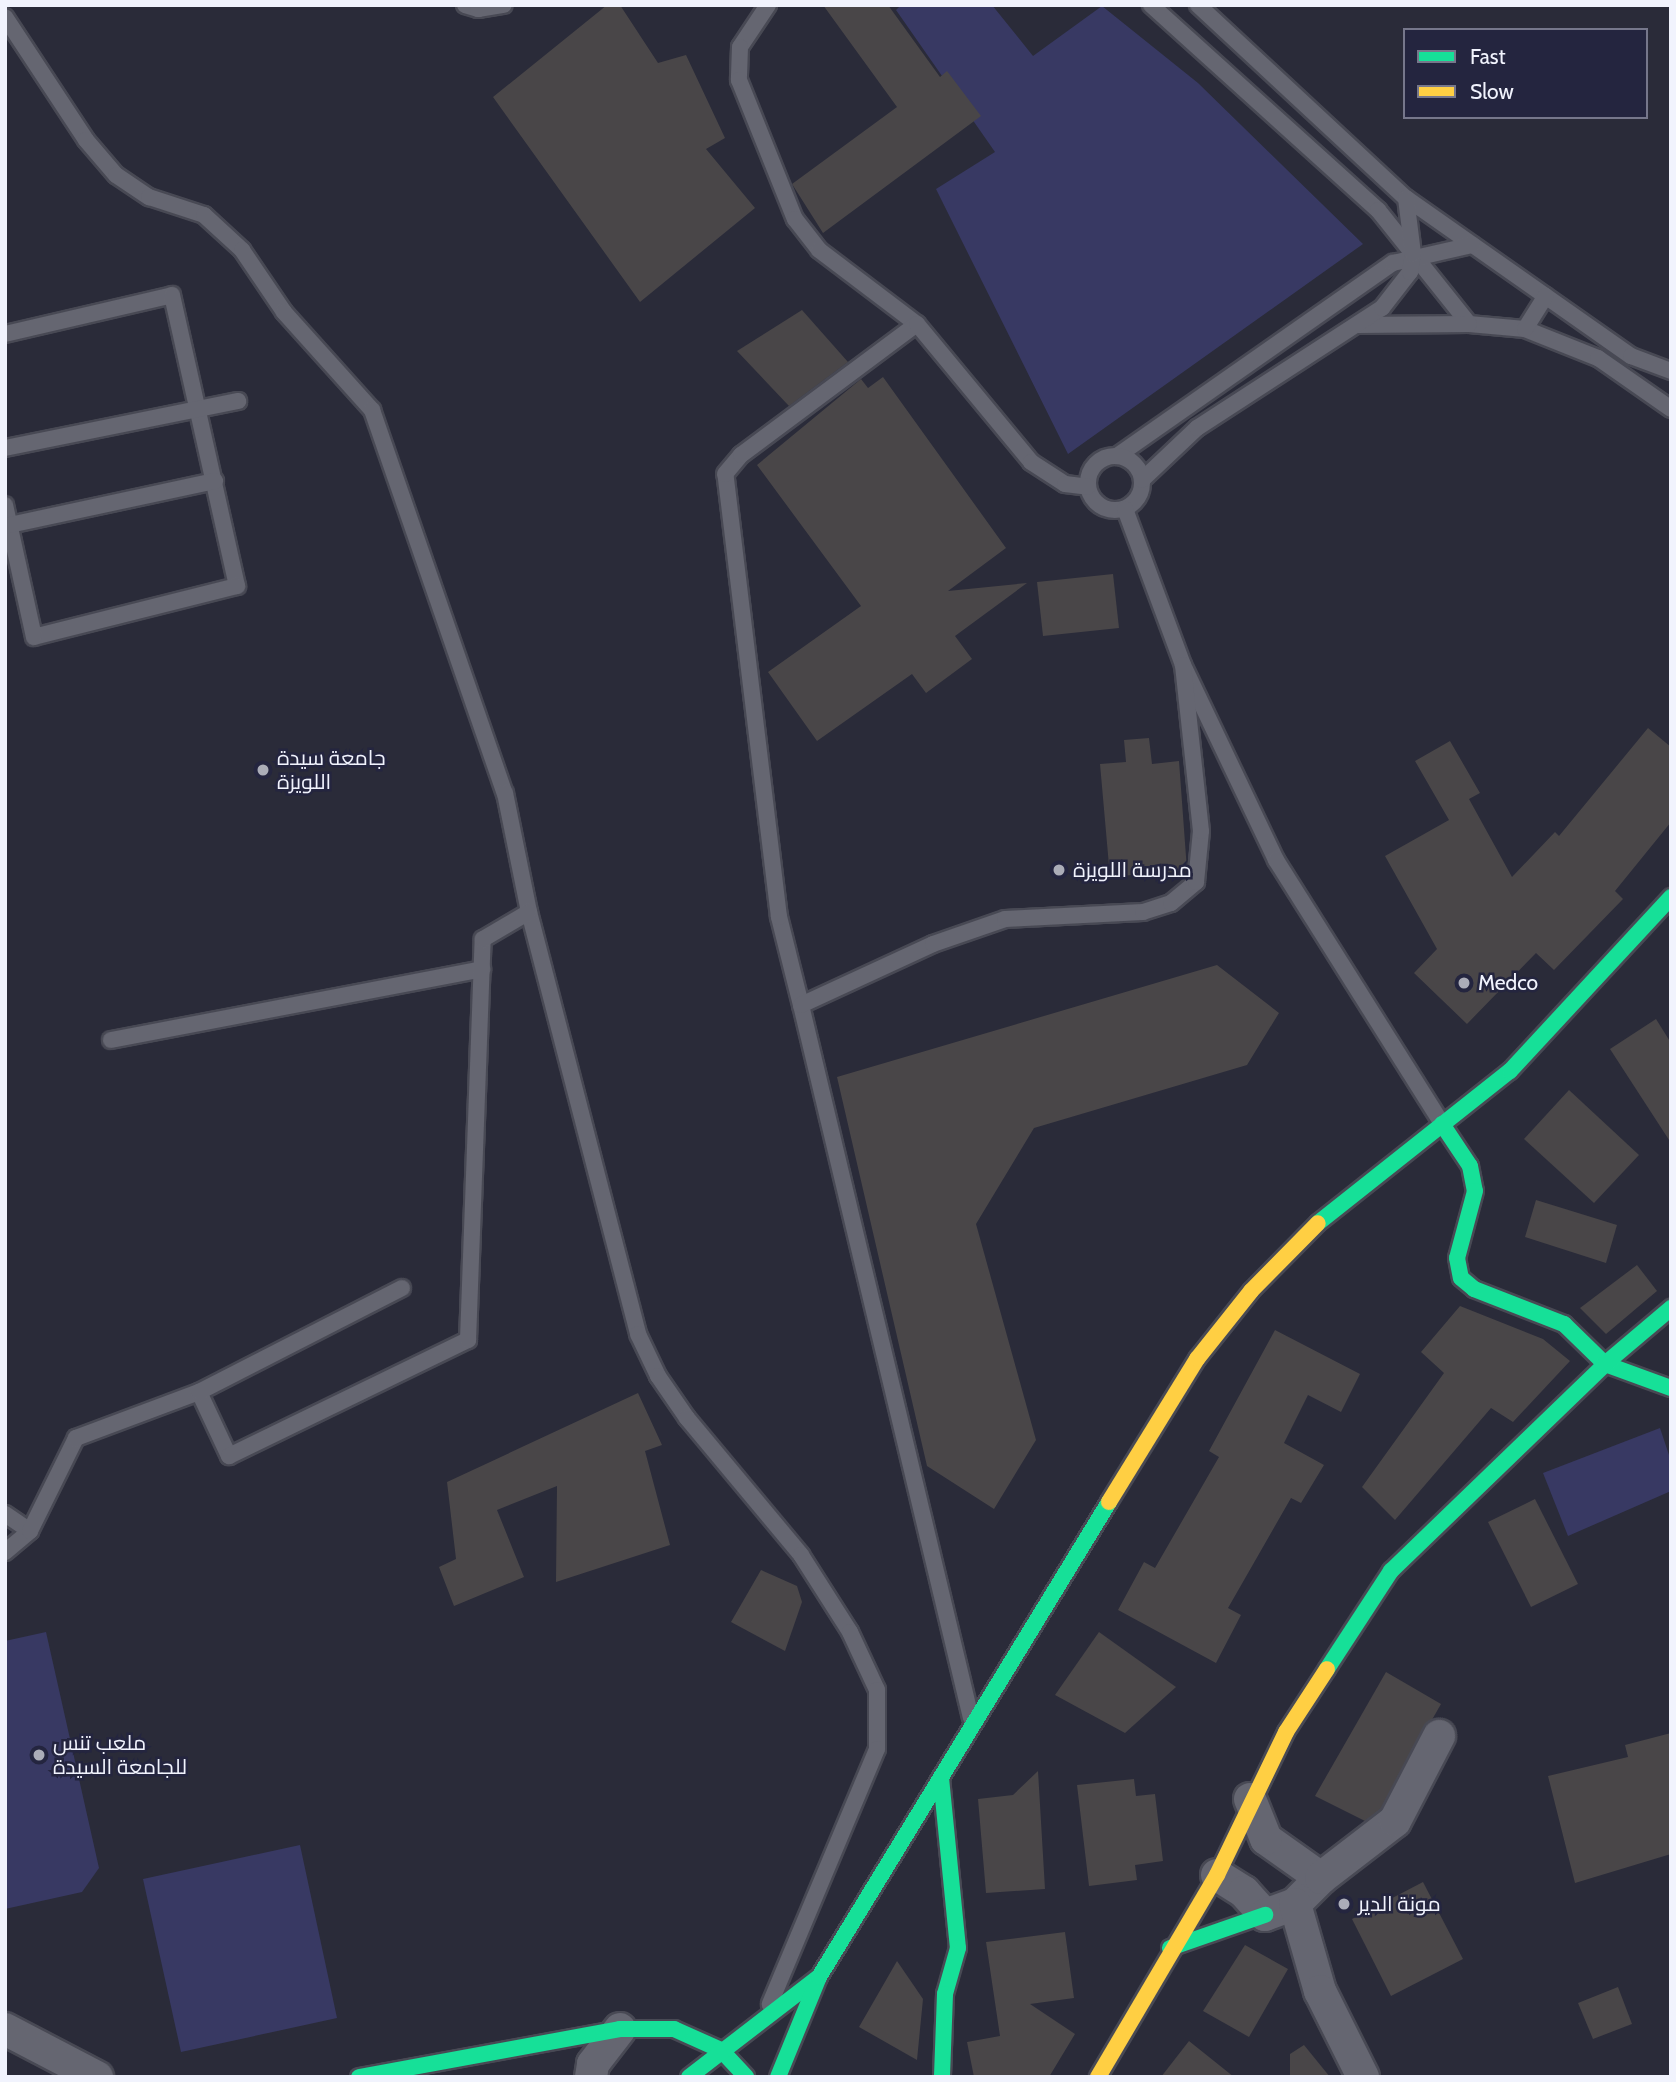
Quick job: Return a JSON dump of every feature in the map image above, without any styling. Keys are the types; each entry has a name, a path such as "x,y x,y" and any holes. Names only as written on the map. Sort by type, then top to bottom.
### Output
{"main road":[{"path":"778,2077 819,1977 1197,1359 1251,1291 1311,1229 1510,1071 1671,897"},
{"path":"1442,1124 1470,1166 1475,1191 1457,1258 1461,1278 1474,1289 1564,1324 1605,1364 1671,1388"},
{"path":"1098,2077 1170,1948 1217,1875 1250,1799 1293,1720 1391,1571 1605,1364 1671,1308"},
{"path":"941,1778 958,1948 945,1994 942,2077"},
{"path":"1170,1948 1265,1915"},
{"path":"689,2077 720,2050 819,1977"},
{"path":"359,2077 620,2029 674,2029 720,2050 746,2077"}],"street":[{"path":"1363,2077 1320,1990 1295,1904 1309,1870 1369,1843 1395,1821 1439,1736"},
{"path":"1250,1799 1266,1839 1309,1870"},
{"path":"1217,1875 1244,1892 1265,1915 1295,1904"},
{"path":"5,2029 88,2076"},
{"path":"591,2077 593,2064 620,2029"}],"lane":[{"path":"465,5 478,9 504,5"},
{"path":"768,5 740,47 739,80 794,219 819,250 917,324 1031,462 1065,484 1088,487 1101,507 1125,509 1135,502 1142,480 1198,428 1357,325 1401,286 1413,254 1406,198"},
{"path":"1151,5 1378,210 1469,324"},
{"path":"1198,5 1406,198 1631,356 1671,371"},
{"path":"5,17 86,140 116,174 149,197 204,215 243,250 284,312 372,410 505,793 529,912 638,1334 687,1418 801,1555 850,1632 877,1689 877,1749 763,2019"},
{"path":"1088,487 1095,464 1117,456 1393,263 1413,254 1472,245"},
{"path":"5,334 172,295 237,586 33,636 5,505"},
{"path":"1525,329 1546,296"},
{"path":"917,324 741,455 725,474 779,917 973,1725"},
{"path":"1357,325 1469,324 1525,329 1598,358 1671,409"},
{"path":"5,448 238,401"},
{"path":"1117,456 1137,468 1142,480"},
{"path":"8,525 215,481"},
{"path":"1125,509 1183,665 1276,860 1442,1124"},
{"path":"801,1005 933,944 1005,919 1143,912 1171,904 1196,882 1201,831 1183,665"},
{"path":"199,1392 229,1456 468,1340 483,939 529,912"},
{"path":"111,1041 482,969"},
{"path":"5,1552 30,1531 76,1438 199,1392 402,1288"},
{"path":"5,1514 30,1531"}],"shaded area":[{"path":"901,5 992,5 1033,56 1102,6 1198,83 1363,244 1068,454 936,189 995,152 896,10"},
{"path":"1660,1428 1671,1461 1671,1491 1568,1536 1543,1473"},
{"name":"ملعب تنس للجامعة السيدة","path":"46,1632 99,1868 82,1892 5,1909 5,1641"},
{"path":"300,1845 337,2018 181,2052 143,1879"}],"building":[{"path":"607,5 620,5 658,63 686,55 725,138 706,149 755,208 640,302 493,97"},
{"path":"823,5 888,5 940,77 947,71 981,116 823,233 792,184 897,107"},
{"path":"802,310 848,362 789,406 737,351"},
{"path":"883,377 1006,548 948,591 1027,583 955,636 972,659 926,693 912,674 817,741 768,672 861,606 757,465 861,379 868,388"},
{"path":"1113,574 1119,628 1043,636 1037,582"},
{"path":"1648,728 1671,747 1671,822 1615,891 1623,899 1554,970 1536,953 1467,1024 1414,973 1437,949 1385,856 1449,820 1415,761 1450,741 1480,793 1469,799 1512,877 1555,832 1559,836"},
{"path":"1149,738 1152,764 1179,761 1187,870 1110,877 1100,764 1126,762 1124,740"},
{"path":"1217,965 1279,1013 1247,1065 1034,1128 976,1224 1036,1440 994,1509 927,1466 837,1077"},
{"path":"1656,1019 1671,1043 1671,1143 1610,1049"},
{"path":"1569,1090 1639,1155 1594,1203 1524,1139"},
{"path":"1536,1200 1617,1225 1606,1263 1525,1237"},
{"path":"1637,1265 1657,1291 1606,1334 1580,1308"},
{"path":"1460,1306 1543,1339 1570,1361 1513,1422 1491,1408 1395,1520 1362,1487 1444,1373 1421,1352"},
{"path":"1275,1330 1360,1374 1341,1412 1308,1395 1284,1443 1324,1465 1301,1503 1291,1498 1228,1608 1241,1615 1216,1663 1118,1610 1144,1562 1155,1568 1219,1457 1209,1451"},
{"path":"638,1393 662,1445 645,1451 670,1545 556,1582 557,1486 497,1510 524,1577 454,1606 439,1567 456,1559 447,1482"},
{"path":"1535,1499 1578,1584 1531,1607 1488,1522"},
{"path":"761,1570 797,1586 802,1602 785,1651 731,1622"},
{"path":"1099,1632 1176,1687 1125,1733 1055,1695"},
{"path":"1386,1672 1441,1704 1381,1809 1365,1821 1315,1796"},
{"path":"1671,1733 1671,1854 1575,1883 1548,1776 1628,1757 1625,1745"},
{"path":"1038,1771 1045,1889 986,1893 978,1799 1013,1795"},
{"path":"1134,1779 1136,1796 1155,1794 1163,1861 1135,1865 1137,1880 1089,1886 1077,1785"},
{"path":"1423,1882 1463,1959 1391,1996 1352,1919"},
{"path":"1065,1932 1074,1998 1030,2004 1075,2034 1049,2077 974,2077 967,2042 1000,2036 986,1942"},
{"path":"1245,1945 1288,1969 1249,2037 1203,2011"},
{"path":"897,1961 923,1999 917,2060 859,2027"},
{"path":"1618,1987 1632,2024 1593,2039 1578,2003"},
{"path":"1189,2041 1234,2077 1161,2077"},
{"path":"1304,2045 1330,2077 1290,2077 1290,2054"}],"traffic: fast":[{"path":"1318,1223 1510,1071 1671,897"},
{"path":"1442,1124 1470,1166 1475,1191 1457,1258 1461,1278 1474,1289 1564,1324 1605,1364 1671,1388"},
{"path":"1327,1669 1391,1571 1605,1364 1671,1308"},
{"path":"778,2077 819,1977 1109,1502"},
{"path":"941,1778 958,1948 945,1994 942,2077"},
{"path":"1170,1948 1265,1915"},
{"path":"689,2077 819,1977"},
{"path":"359,2077 620,2029 674,2029 721,2050 746,2077"}],"traffic: slow":[{"path":"1109,1502 1197,1359 1251,1291 1318,1223"},
{"path":"1098,2077 1217,1875 1286,1732 1327,1669"}],"place":[{"name":"جامعة سيدة اللويزة","path":"263,770"},
{"name":"مدرسة اللويزة","path":"1059,870"},
{"name":"Medco","path":"1464,983"},
{"name":"ملعب تنس للجامعة السيدة","path":"39,1755"},
{"name":"مونة الدير","path":"1344,1904"}]}
